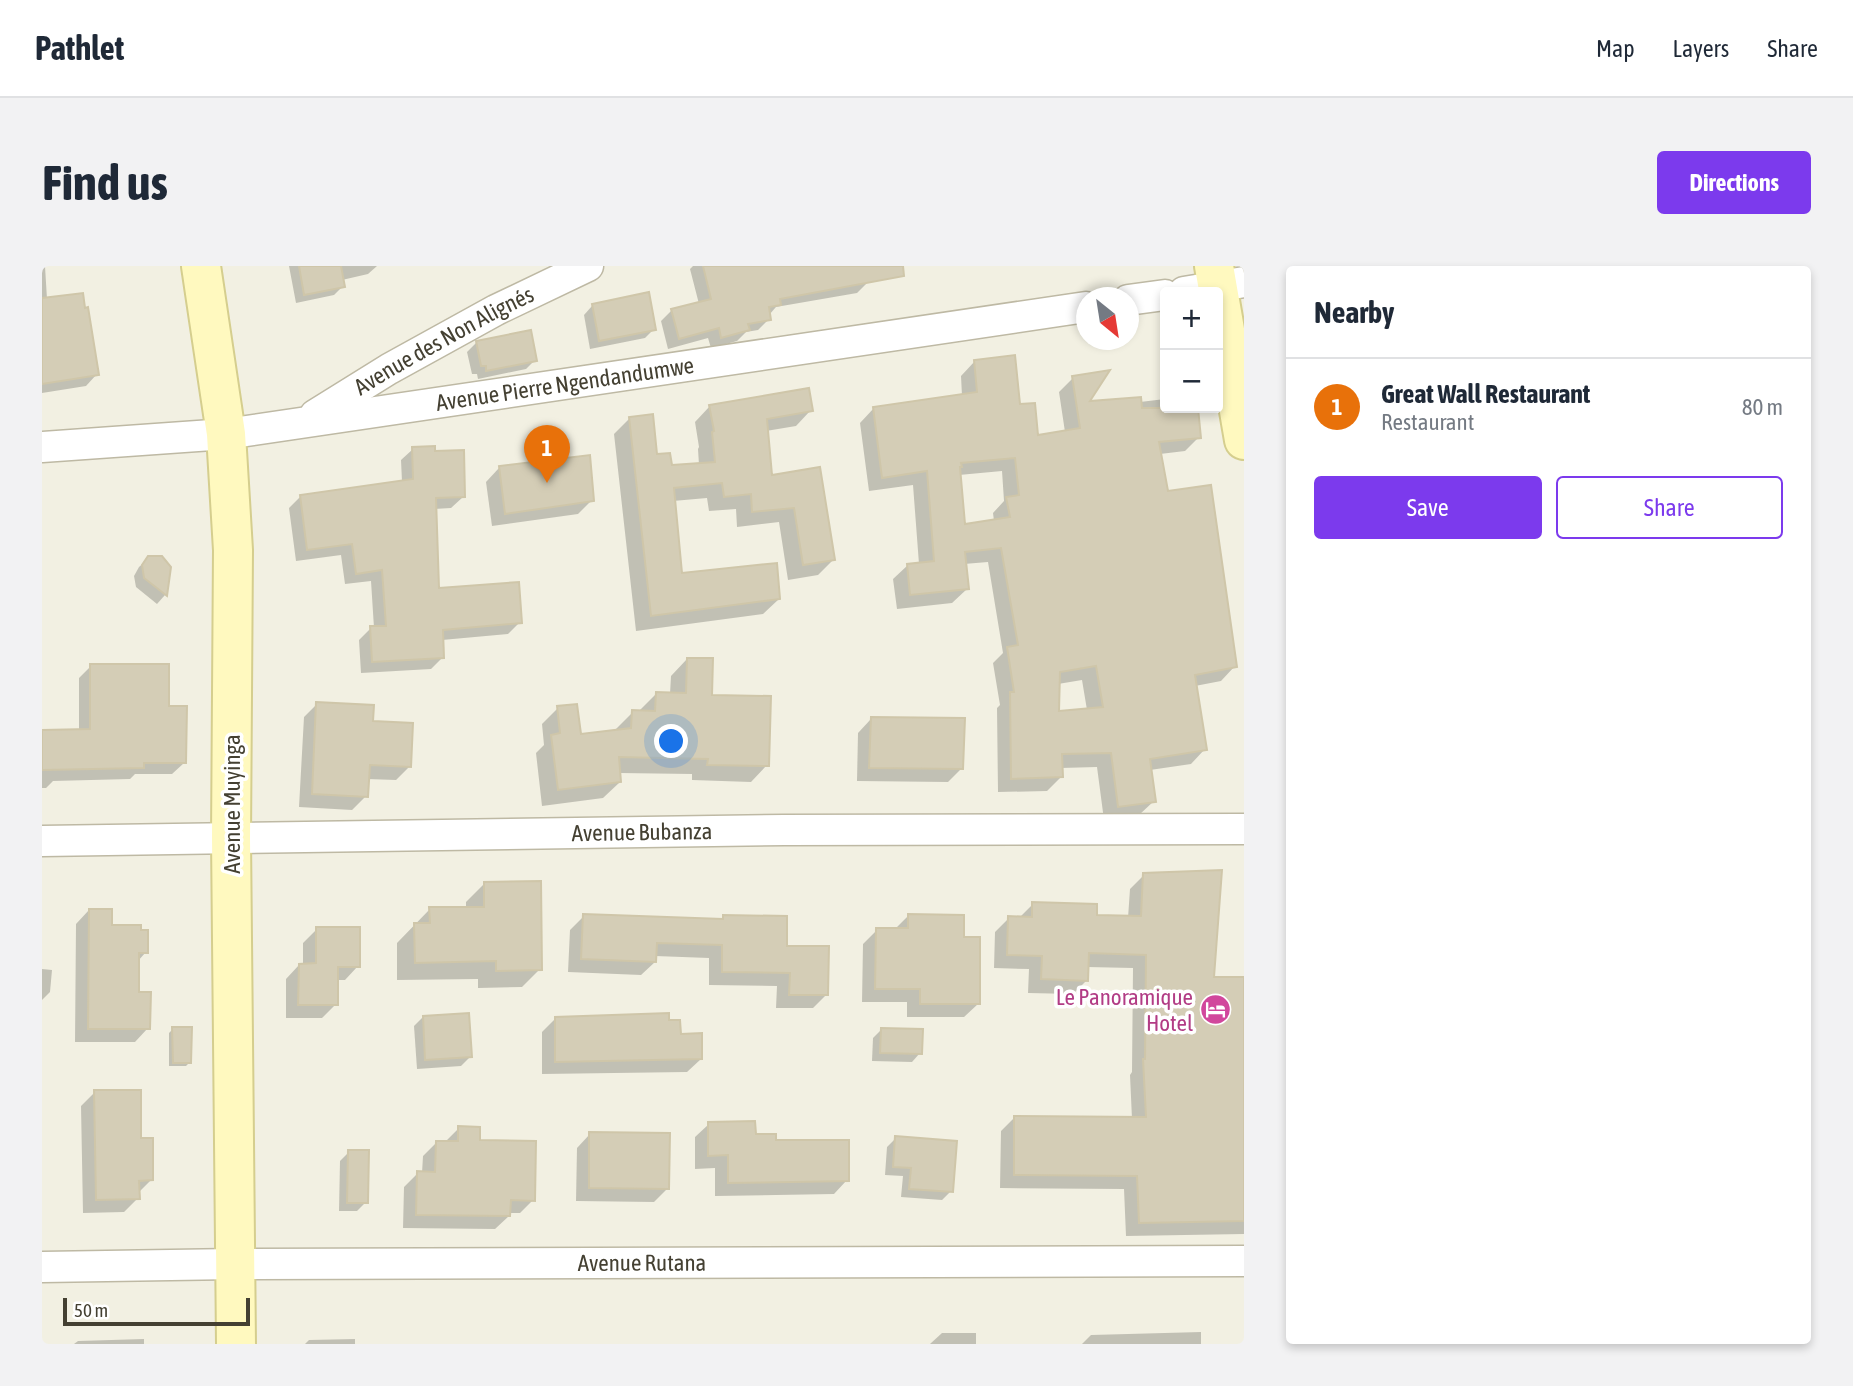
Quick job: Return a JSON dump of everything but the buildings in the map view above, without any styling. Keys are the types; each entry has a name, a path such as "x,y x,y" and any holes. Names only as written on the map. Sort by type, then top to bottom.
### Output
{"street":[{"name":"Avenue Muyinga","path":"201,266 226,434 233,550 236,1344"},
{"name":"Avenue des Non Alignés","path":"305,422 389,369 496,310 587,266"},
{"path":"1215,282 1244,440"},
{"path":"1139,299 1160,296"},
{"name":"Avenue Pierre Ngendandumwe","path":"42,447 226,434 1076,309"},
{"name":"Avenue Bubanza","path":"42,841 784,830 1244,829"},
{"name":"Avenue Rutana","path":"42,1267 1244,1261"}],"place":[{"name":"Great Wall Restaurant","path":"547,483"},
{"name":"Le Panoramique Hotel","path":"1216,1010"}]}
